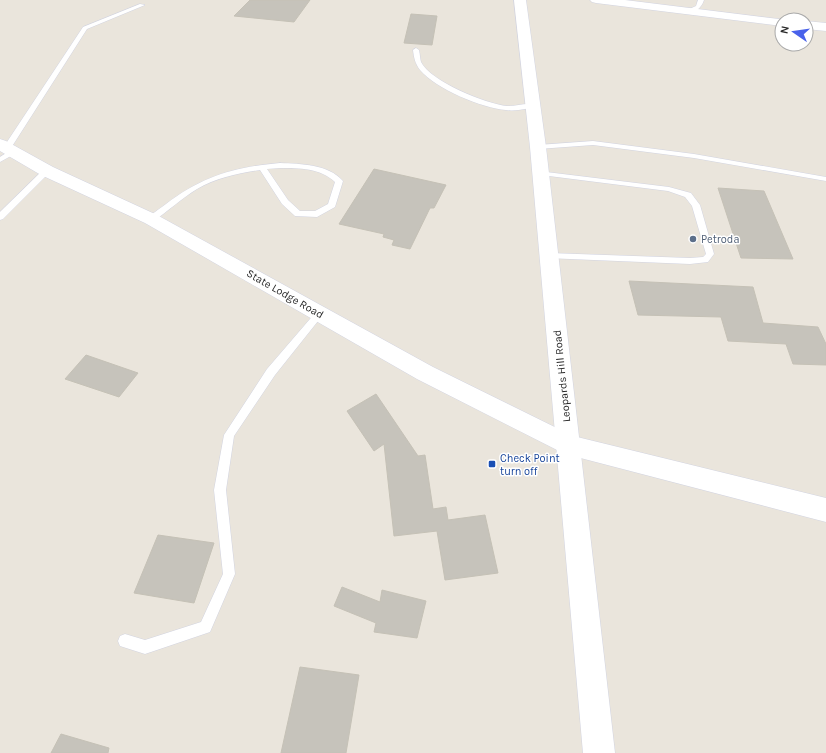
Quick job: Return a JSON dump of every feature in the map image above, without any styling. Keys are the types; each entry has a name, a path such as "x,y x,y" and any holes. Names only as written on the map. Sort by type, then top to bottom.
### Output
{"main road":[{"name":"Leopards Hill Road","path":"520,0 541,173 599,753"},
{"name":"State Lodge Road","path":"5,151 151,219 425,373 569,445"}],"street":[{"path":"596,0 774,21"},
{"path":"814,26 826,27"},
{"path":"569,445 826,510"}],"lane":[{"path":"687,12 695,10 700,6 701,0"},
{"path":"5,151 85,28 142,5"},
{"path":"416,50 419,63 433,78 451,88 488,105 506,108 533,106"},
{"path":"538,147 593,143 694,156 826,179"},
{"path":"151,219 200,184 245,169 262,167 304,167 328,172 339,181 332,205 317,214 298,214 285,202 262,167"},
{"path":"0,217 47,171"},
{"path":"541,173 669,189 688,195 696,205 710,254 705,260 690,261 549,256"},
{"path":"125,641 145,647 205,627 229,574 220,490 230,435 271,372 319,314"}],"building":[{"path":"250,0 310,0 294,22 234,16"},
{"path":"411,14 437,16 432,45 404,43"},
{"path":"374,169 446,185 434,208 430,208 410,249 392,245 394,240 383,237 384,234 339,224"},
{"path":"718,188 764,191 793,259 741,258"},
{"path":"629,281 753,287 763,323 818,327 826,344 826,365 793,364 786,344 728,341 721,317 638,315"},
{"path":"86,355 138,373 119,397 65,379"},
{"path":"376,394 418,456 425,455 433,509 446,507 448,520 485,515 498,573 445,580 437,531 394,536 384,444 374,451 347,411"},
{"path":"158,535 214,543 194,603 134,593"},
{"path":"342,587 380,602 382,590 426,601 417,638 374,632 376,623 334,606"},
{"path":"300,667 359,675 346,753 281,753"},
{"path":"61,734 109,748 108,753 51,753"}],"place":[{"name":"Petroda","path":"693,239"},
{"name":"Check Point turn off","path":"492,464"}]}
